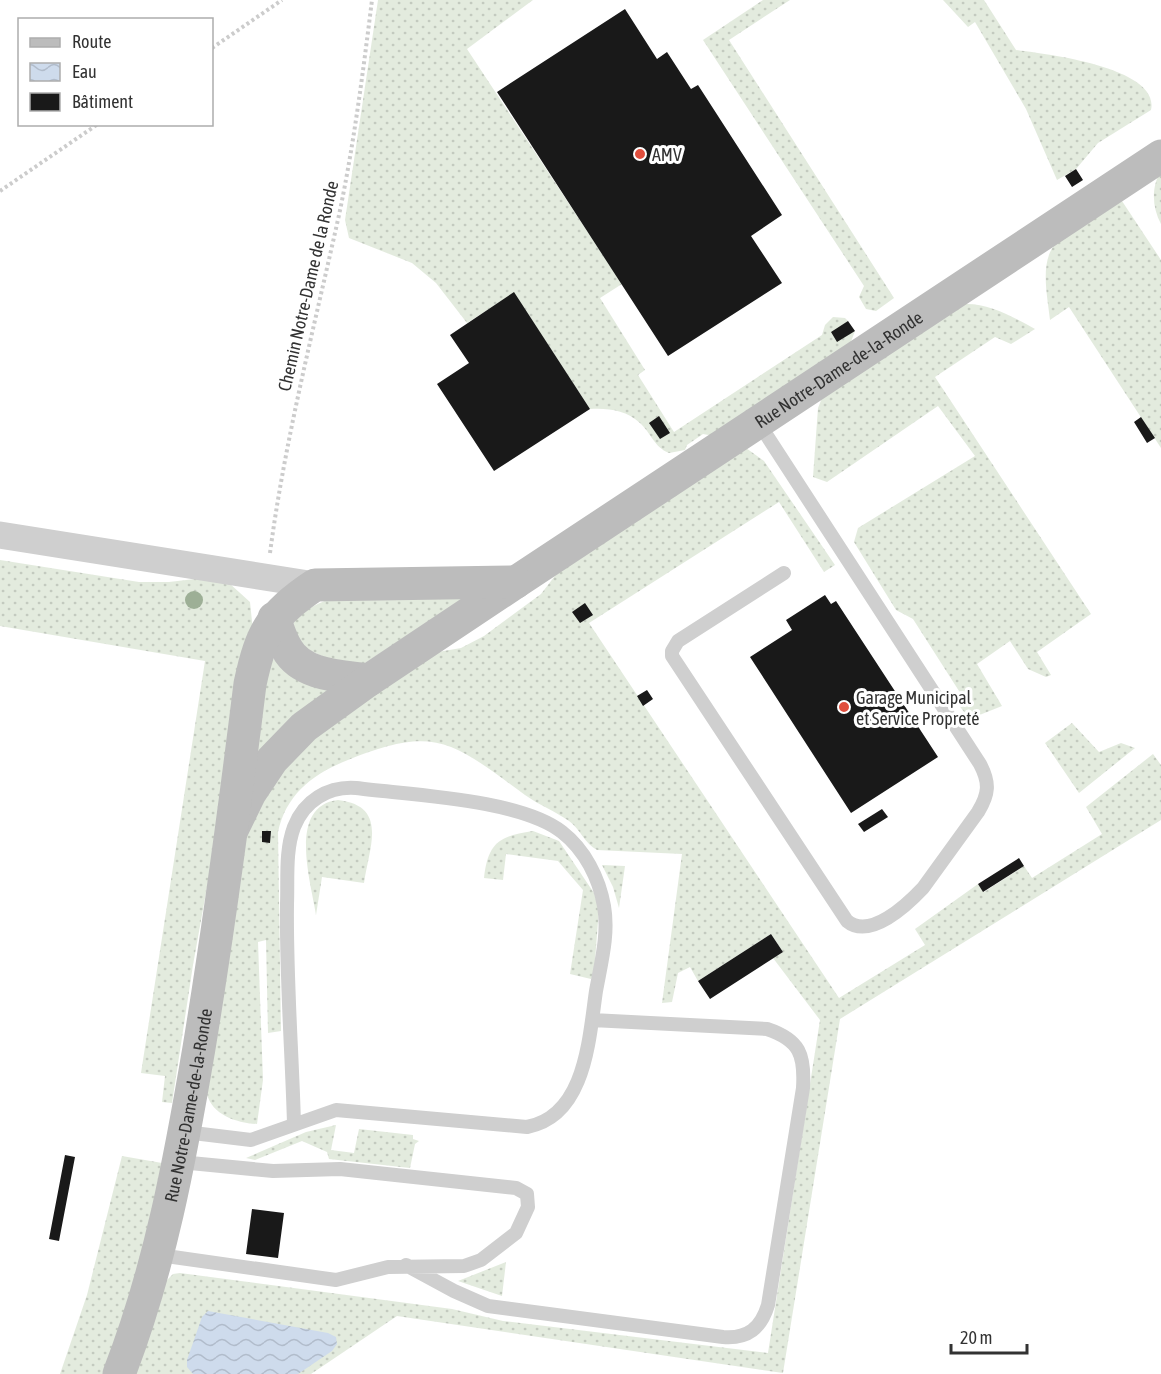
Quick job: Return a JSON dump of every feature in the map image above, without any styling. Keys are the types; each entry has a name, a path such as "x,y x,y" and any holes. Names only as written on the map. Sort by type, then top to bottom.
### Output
{"main road":[{"name":"Rue Notre-Dame-de-la-Ronde","path":"232,830 250,793 272,760 304,727 369,680 516,582 1161,156"},
{"path":"315,585 516,582"},
{"name":"Rue Notre-Dame-de-la-Ronde","path":"119,1374 159,1255 182,1147 232,830 249,684 255,656 274,618 288,603 315,585"},
{"path":"274,618 287,651 303,665 326,674 369,680"}],"street":[{"path":"0,535 315,585"}],"lane":[{"path":"758,422 980,764 988,783 986,800 978,813 923,888 914,897 871,927 852,925 843,916 672,656 672,651 678,641 784,573"},
{"path":"182,1147 251,1140 294,1124 323,1113 349,1110 510,1126 539,1125 559,1110 583,1070 605,938 603,905 593,872 580,851 562,832 541,819 495,806 356,788 329,791 311,802 299,818 291,841 288,866 287,929 294,1124"},
{"path":"406,1265 472,1300 506,1309 723,1338 740,1338 758,1327 768,1305 803,1088 802,1061 799,1050 792,1041 767,1029 592,1020"},
{"path":"159,1255 336,1280 406,1265 464,1266 481,1260 516,1233 528,1207 527,1194 516,1188 340,1169 273,1171 182,1147"}],"path":[{"path":"213,47 282,0"},
{"name":"Chemin Notre-Dame de la Ronde","path":"267,578 281,480 354,139 372,0"},
{"path":"0,191 95,126"}],"shaded area":[{"path":"378,0 533,0 467,49 622,284 600,298 645,370 638,375 674,432 822,335 825,325 833,317 845,318 848,321 838,340 855,331 849,347 714,436 703,434 687,445 685,450 669,453 656,444 644,427 629,415 610,410 590,409 514,293 467,323 436,283 412,263 349,238 345,220"},
{"path":"763,0 790,0 729,40 894,298 876,311 866,309 859,297 864,286 703,40"},
{"path":"943,0 984,0 1016,50 1048,54 1118,72 1137,82 1149,95 1151,110 1098,143 1076,169 1057,180 1026,109 975,22 968,27"},
{"path":"1161,171 1161,224 1156,211 1154,190"},
{"path":"1120,198 1161,260 1161,448 1069,307 1050,320 1046,273 1053,247 1074,228"},
{"path":"964,304 992,308 1035,329 1011,344 995,337 935,377 1091,614 1037,652 1051,675 1046,677 1028,669 1010,641 977,664 1002,706 977,716 965,713 957,703 959,691 913,619 896,610 854,542 858,528 975,456 938,406 827,482 813,477 818,408 822,398"},
{"path":"746,448 764,461 835,565 824,572 779,502 589,623 839,998 925,945 915,929 978,884 984,892 1024,866 1032,878 1102,834 1086,807 1153,754 1161,765 1161,820 840,1019 783,1373 397,1316 311,1374 134,1374 166,1281 173,1274 180,1273 452,1309 503,1321 768,1353 820,1020 773,958 783,952 771,934 698,981 690,967 678,973 672,1002 662,1003 682,854 597,850 569,821 530,799 459,750 421,741 400,743 374,750 320,774 293,798 278,832 281,1031 268,1033 266,940 258,942 263,1080 257,1124 241,1122 226,1116 214,1107 207,1094 247,830 290,752 432,653 461,648 484,636 541,594 561,568"},
{"path":"0,560 139,582 169,582 203,578 229,583 250,602 253,631 193,965 172,1103 162,1102 165,1076 141,1073 205,661 0,626"},
{"path":"467,597 365,663 342,665 302,647 293,624 304,612 329,599"},
{"path":"271,658 331,687 247,761"},
{"path":"1072,723 1099,752 1121,743 1135,748 1079,793 1045,743"},
{"path":"338,800 354,804 364,810 370,819 371,842 364,883 322,877 316,915 307,866 307,830 312,816 322,805"},
{"path":"533,831 559,841 594,893 599,908 594,974 591,979 570,974 583,890 558,861 506,854 503,880 484,878 488,857 497,844 511,836"},
{"path":"602,865 625,866 619,908 613,887"},
{"path":"336,1125 331,1150 354,1153 359,1129 413,1135 413,1139 419,1141 415,1144 410,1168 329,1159 327,1152 302,1141 255,1160 246,1158 306,1132"},
{"path":"122,1156 162,1163 146,1244 106,1374 60,1374 87,1295"},
{"path":"506,1262 502,1296 458,1281"}],"water":[{"path":"208,1311 328,1333 336,1337 337,1344 332,1351 298,1374 193,1374 187,1367 187,1360 202,1317"}],"building":[{"name":"AMV","path":"625,9 657,59 667,52 691,89 698,85 782,215 751,236 782,283 668,356 497,92"},
{"path":"1076,169 1083,180 1072,187 1065,176"},
{"path":"514,292 590,409 494,471 437,384 469,363 450,335"},
{"path":"848,321 855,331 837,342 831,332"},
{"path":"659,416 670,433 660,439 649,423"},
{"path":"1141,417 1155,438 1147,443 1134,422"},
{"name":"Garage Municipal et Service Propreté","path":"825,595 831,604 836,601 938,757 851,813 750,657 792,630 786,620"},
{"path":"585,603 593,615 580,623 572,612"},
{"path":"647,690 653,699 643,706 637,696"},
{"path":"882,809 888,817 864,832 858,824"},
{"path":"262,831 271,831 270,843 262,842"},
{"path":"1019,858 1024,866 983,892 978,884"},
{"path":"771,934 783,952 710,999 698,981"},
{"path":"65,1155 75,1157 59,1241 49,1239"},
{"path":"252,1209 284,1213 278,1258 246,1254"}],"place":[{"name":"AMV","path":"640,154"},
{"name":"Garage Municipal et Service Propreté","path":"844,707"}]}
